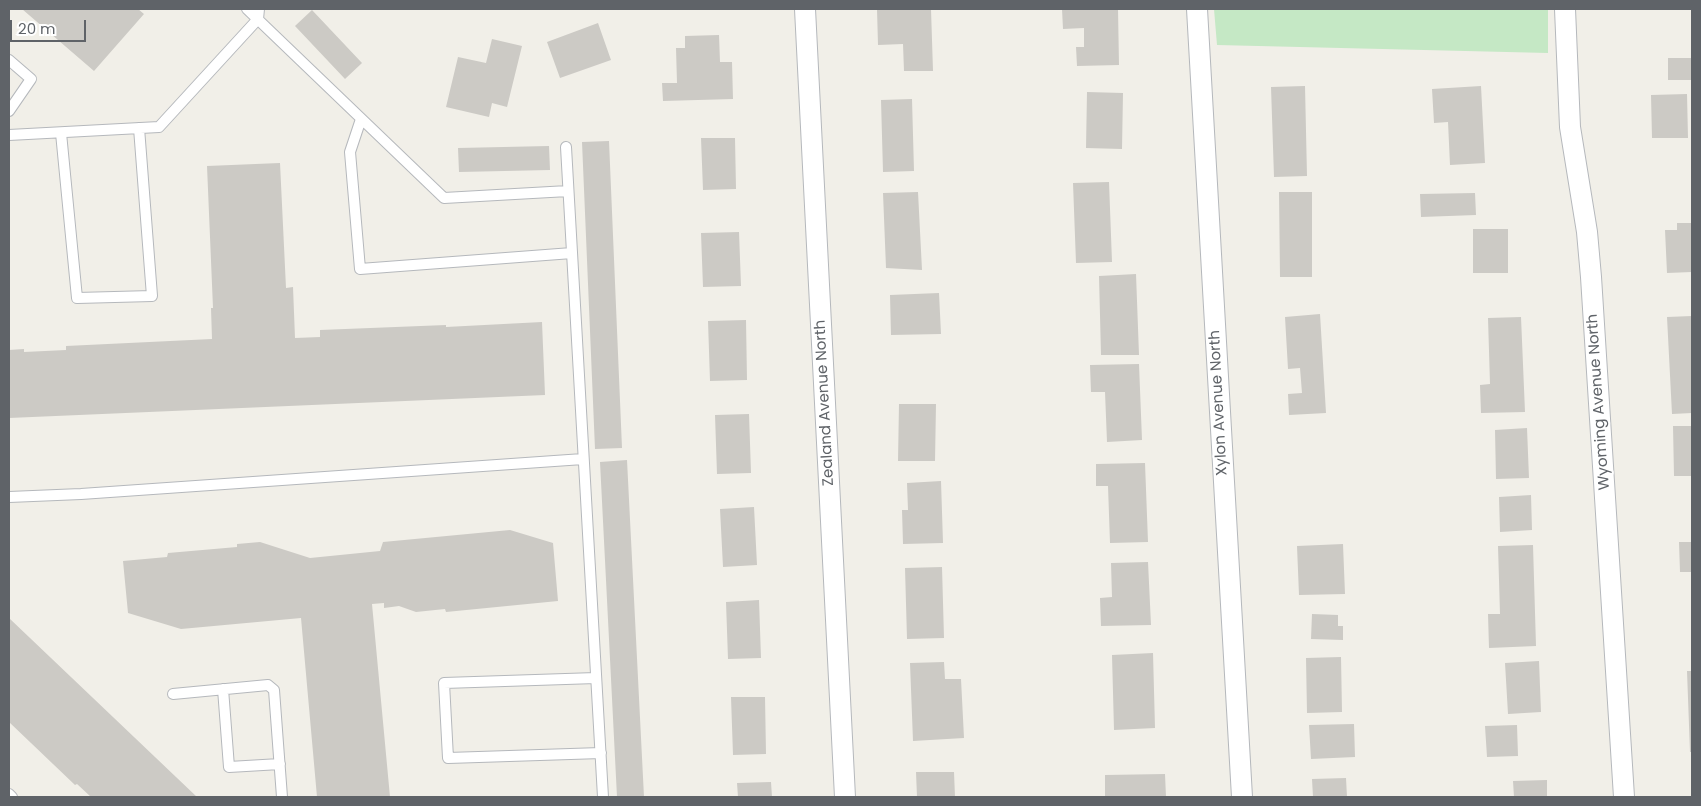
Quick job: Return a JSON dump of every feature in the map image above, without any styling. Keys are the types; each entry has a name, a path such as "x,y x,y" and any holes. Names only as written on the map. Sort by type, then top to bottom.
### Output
{"street":[{"name":"Zealand Avenue North","path":"805,9 845,797"},
{"name":"Xylon Avenue North","path":"1197,9 1242,797"},
{"name":"Wyoming Avenue North","path":"1565,9 1570,127 1587,232 1591,277 1624,797"}],"lane":[{"path":"247,9 258,14 361,119 444,198 568,191"},
{"path":"9,135 159,127 258,14"},
{"path":"9,60 31,79 9,111"},
{"path":"361,119 350,152 360,269 572,253"},
{"path":"61,132 77,298 152,296 139,128"},
{"path":"566,147 603,797"},
{"path":"9,497 583,459"},
{"path":"596,678 444,683 448,758 601,753"},
{"path":"174,694 268,685 274,690 282,797"},
{"path":"223,689 228,767 280,764"},
{"path":"9,794 12,797"}],"green space":[{"path":"1214,9 1548,9 1548,53 1217,45"}],"building":[{"path":"22,9 138,9 144,14 94,71"},
{"path":"877,9 931,9 933,71 904,71 903,44 878,45"},
{"path":"1062,9 1118,9 1119,65 1077,66 1076,47 1084,47 1084,28 1063,29"},
{"path":"312,10 362,63 345,79 295,26"},
{"path":"598,23 611,60 560,78 547,42"},
{"path":"719,35 720,62 732,62 733,99 663,101 662,83 677,83 676,48 685,48 685,36"},
{"path":"492,39 522,46 507,107 492,103 489,117 446,107 458,57 486,63"},
{"path":"1668,58 1692,58 1692,80 1668,80"},
{"path":"1305,86 1307,176 1274,177 1271,87"},
{"path":"1481,86 1485,163 1450,165 1448,122 1434,123 1432,89"},
{"path":"1087,92 1123,93 1122,149 1086,148"},
{"path":"1687,94 1688,138 1652,138 1651,95"},
{"path":"912,99 914,171 883,172 881,100"},
{"path":"701,138 735,138 736,189 703,190"},
{"path":"609,141 622,448 595,449 582,142"},
{"path":"549,146 550,170 459,172 458,148"},
{"path":"280,163 286,288 293,287 295,338 320,337 320,330 446,325 446,327 542,322 545,395 9,418 9,350 24,349 24,352 66,350 66,346 212,339 211,308 213,308 207,166"},
{"path":"1109,182 1112,262 1076,263 1073,183"},
{"path":"918,192 922,270 886,268 883,193"},
{"path":"1279,192 1312,192 1312,277 1280,277"},
{"path":"1475,193 1476,215 1421,217 1420,194"},
{"path":"1677,223 1692,223 1692,272 1667,273 1665,230 1677,230"},
{"path":"1473,229 1508,229 1508,273 1473,273"},
{"path":"739,232 741,286 703,287 701,233"},
{"path":"1136,274 1139,355 1101,355 1099,276"},
{"path":"939,293 941,334 891,335 890,295"},
{"path":"1320,314 1326,413 1289,415 1288,394 1302,393 1300,368 1288,369 1285,317"},
{"path":"1692,316 1692,413 1672,414 1667,317"},
{"path":"1521,317 1525,412 1481,413 1480,385 1490,384 1488,318"},
{"path":"746,320 747,380 710,381 708,321"},
{"path":"1139,364 1142,440 1107,442 1105,392 1091,392 1090,365"},
{"path":"899,404 936,404 935,461 898,461"},
{"path":"749,414 751,473 717,474 715,415"},
{"path":"1673,426 1692,426 1692,476 1674,476"},
{"path":"1527,428 1529,478 1496,479 1495,430"},
{"path":"627,460 644,797 617,797 600,462"},
{"path":"1145,463 1148,542 1110,543 1108,486 1096,486 1096,464"},
{"path":"941,481 943,543 903,544 902,510 908,510 907,483"},
{"path":"1531,495 1532,530 1500,532 1499,497"},
{"path":"754,507 757,565 723,567 720,509"},
{"path":"510,530 553,543 558,601 446,612 445,609 416,612 399,606 384,608 384,603 372,604 390,797 317,797 301,618 181,629 128,613 123,561 167,557 168,553 237,547 237,544 260,542 310,558 380,551 383,542"},
{"path":"1679,542 1692,542 1692,572 1680,572"},
{"path":"1343,544 1345,594 1299,595 1297,546"},
{"path":"1533,545 1536,646 1489,648 1488,614 1500,614 1498,546"},
{"path":"1148,562 1151,625 1101,626 1100,598 1112,597 1111,563"},
{"path":"942,567 944,638 907,639 905,568"},
{"path":"759,600 761,658 728,659 726,602"},
{"path":"1312,614 1338,615 1338,626 1343,626 1343,640 1311,639"},
{"path":"9,618 197,797 91,797 77,784 75,785 9,722"},
{"path":"1153,653 1155,728 1114,730 1112,655"},
{"path":"1341,657 1342,712 1307,713 1306,658"},
{"path":"1539,661 1541,712 1508,714 1505,663"},
{"path":"944,662 945,679 961,679 964,738 913,741 910,663"},
{"path":"1687,671 1692,671 1692,752 1690,752"},
{"path":"731,697 765,697 766,754 733,755"},
{"path":"1354,724 1355,757 1311,759 1309,725"},
{"path":"1517,725 1518,756 1487,757 1485,726"},
{"path":"916,772 954,772 955,797 917,797"},
{"path":"1165,774 1166,797 1105,797 1105,775"},
{"path":"1346,778 1347,797 1313,797 1312,779"},
{"path":"1547,780 1547,797 1514,797 1513,781"},
{"path":"771,782 772,797 738,797 737,783"}]}
